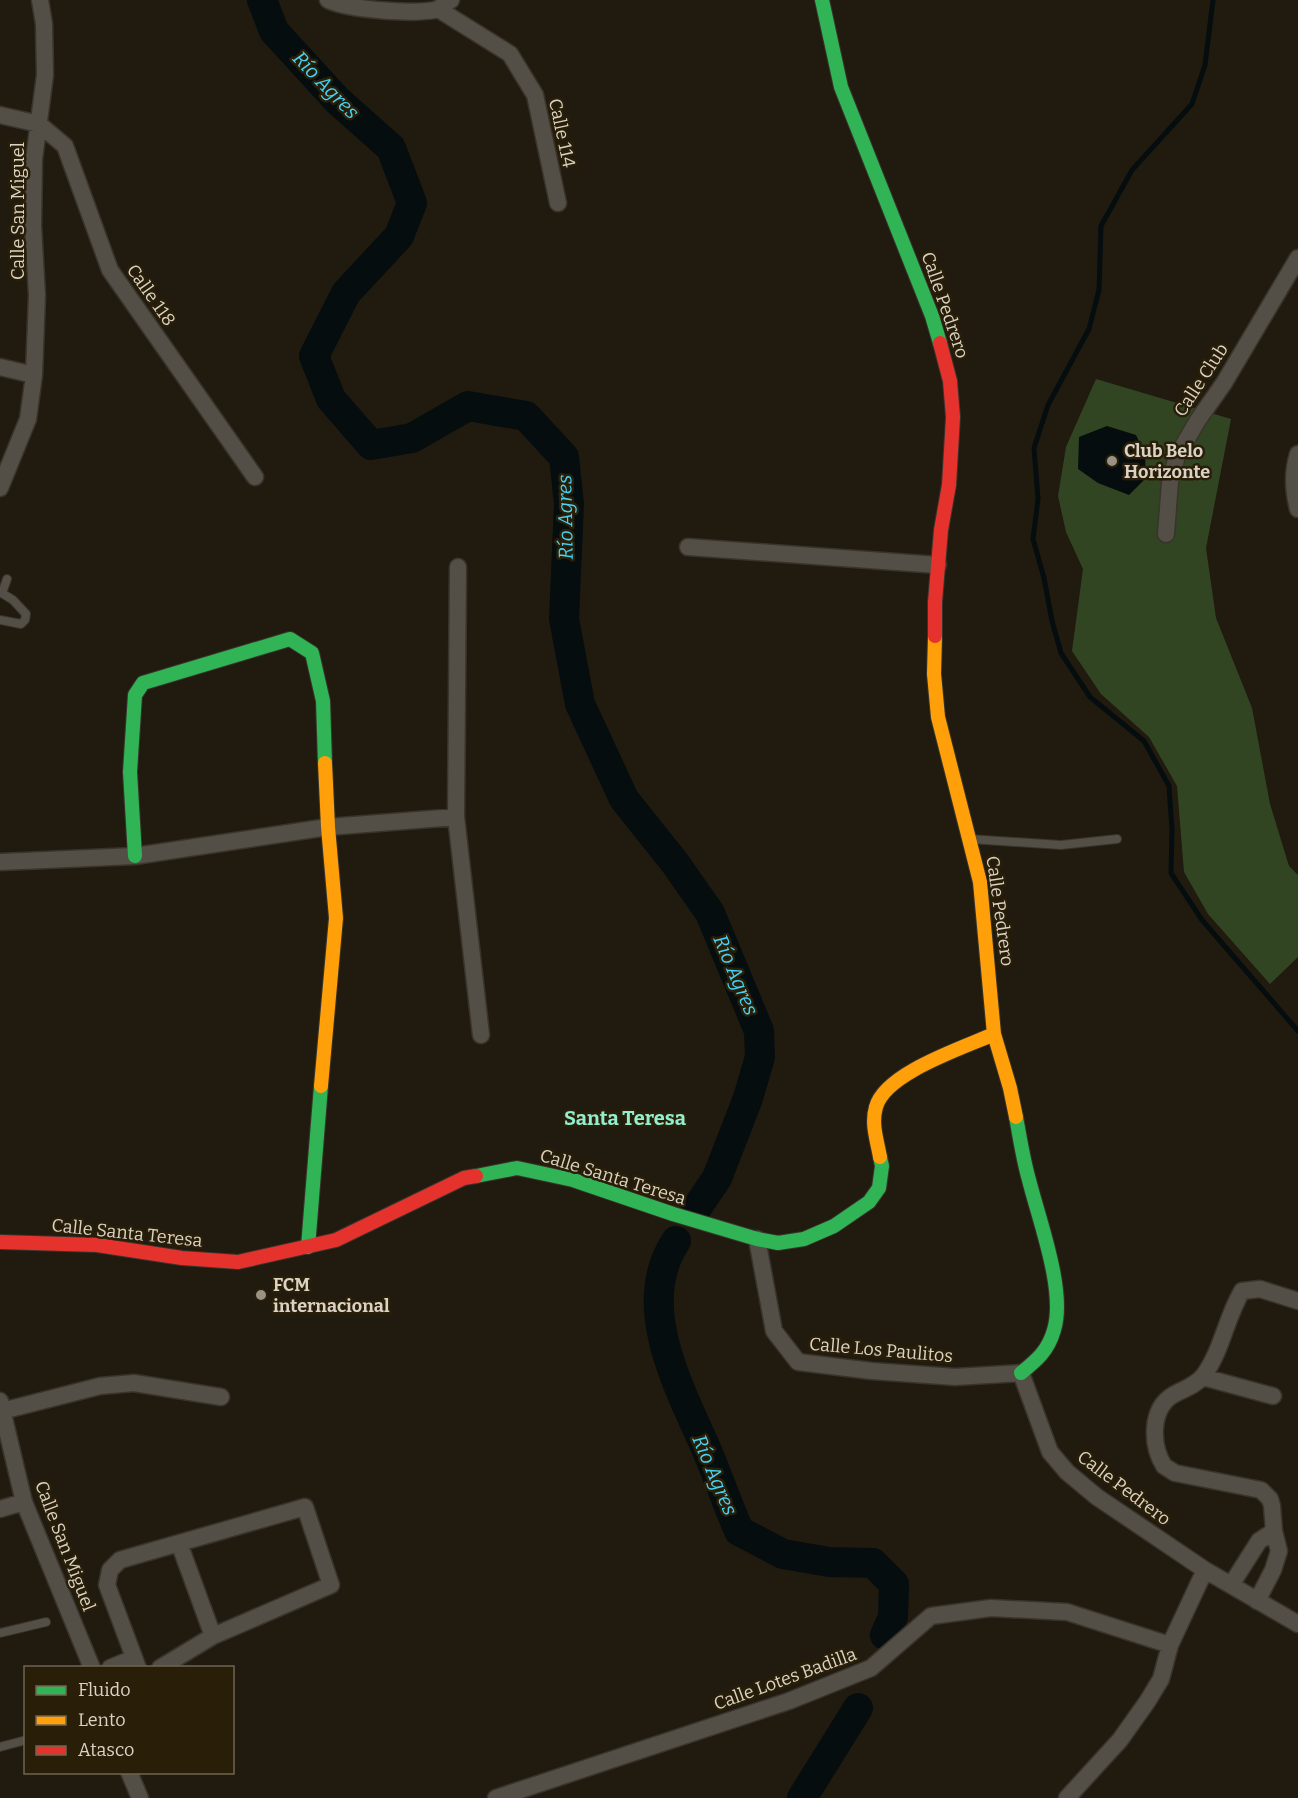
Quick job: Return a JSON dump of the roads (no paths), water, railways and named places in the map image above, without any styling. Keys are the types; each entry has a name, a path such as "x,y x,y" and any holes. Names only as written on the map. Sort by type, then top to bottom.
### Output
{"street":[{"name":"Calle San Miguel","path":"0,488 28,419 34,375 37,295 33,226 34,159 45,75 44,24 40,0"},
{"path":"328,0 358,7 398,11 445,5"},
{"name":"Calle Pedrero","path":"822,0 841,87 932,316 950,381 953,417 950,474 935,602 934,674 938,717 980,882 994,1034 1010,1088 1028,1177 1053,1269 1058,1303 1056,1329 1044,1354 1021,1373 1050,1452 1067,1472 1097,1497 1205,1569 1298,1624"},
{"name":"Calle 114","path":"445,5 510,54 535,95 558,202"},
{"path":"0,115 39,124"},
{"name":"Calle 118","path":"39,124 65,146 110,270 255,477"},
{"name":"Calle Club","path":"1166,534 1170,482 1177,456 1198,420 1224,383 1298,258"},
{"path":"0,368 34,375"},
{"path":"1298,454 1293,469 1294,495 1298,509"},
{"path":"688,548 938,565"},
{"path":"458,567 456,817 481,1035"},
{"path":"135,856 130,772 135,695 143,683 290,639 312,652 323,701 328,827 336,918 310,1191 308,1247"},
{"path":"0,862 135,856 328,827 456,817"},
{"name":"Calle Santa Teresa","path":"0,1242 97,1245 182,1258 238,1262 336,1240 464,1178 517,1168 573,1180 673,1214 757,1239 778,1243 804,1239 834,1226 869,1202 879,1188 882,1166 873,1123 876,1105 884,1090 897,1079 922,1066 994,1034"},
{"name":"Calle Los Paulitos","path":"757,1239 774,1331 798,1362 872,1371 955,1377 1021,1373"},
{"path":"1257,1601 1273,1570 1279,1551 1270,1499 1261,1490 1175,1473 1164,1466 1161,1461 1155,1426 1161,1407 1171,1396 1203,1377 1242,1291 1260,1289 1298,1301"},
{"path":"1203,1377 1273,1396"},
{"path":"1,1406 100,1386 134,1383 221,1396"},
{"name":"Calle San Miguel","path":"1,1406 24,1502 91,1666"},
{"path":"0,1509 24,1502"},
{"path":"120,1666 136,1663 107,1585 110,1570 120,1560 305,1506 331,1585 213,1636 163,1666"},
{"path":"1232,1585 1260,1541 1274,1531"},
{"path":"179,1543 213,1636"},
{"path":"1067,1798 1120,1740 1161,1679 1170,1645 1205,1569"},
{"name":"Calle Lotes Badilla","path":"496,1798 789,1701 871,1668 931,1616 991,1608 1067,1612 1170,1645"},
{"path":"129,1774 140,1798"}],"lane":[{"path":"0,620 21,624 25,620 26,614 13,600 1,592 7,579"},
{"path":"969,839 1061,845 1117,839"},
{"path":"0,1633 46,1622"},
{"path":"0,1746 24,1740"}],"waterway":[{"name":"Río Agres","path":"262,0 274,31 337,100 391,148 412,203 399,236 346,293 314,356 331,399 371,445 412,438 468,406 526,416 564,457 569,504 564,619 580,704 624,799 675,863 710,913 759,1031 760,1057 748,1098 717,1178 696,1209"},
{"path":"1213,0 1205,65 1192,104 1132,170 1101,226 1099,290 1089,329 1048,405 1034,448 1038,499 1033,539 1061,653 1090,697 1144,741 1169,786 1172,829 1171,873 1202,920 1298,1031"},
{"name":"Río Agres","path":"676,1241 664,1265 659,1291 660,1317 665,1344 683,1397 739,1531 783,1554 829,1562 873,1563 894,1584 893,1617 885,1635"},
{"name":"Río Agres","path":"802,1798 858,1708"}],"place":[{"name":"Club Belo Horizonte","path":"1112,461"},
{"name":"FCM internacional","path":"261,1295"}],"district":[{"name":"Santa Teresa","path":"625,1118"}]}
